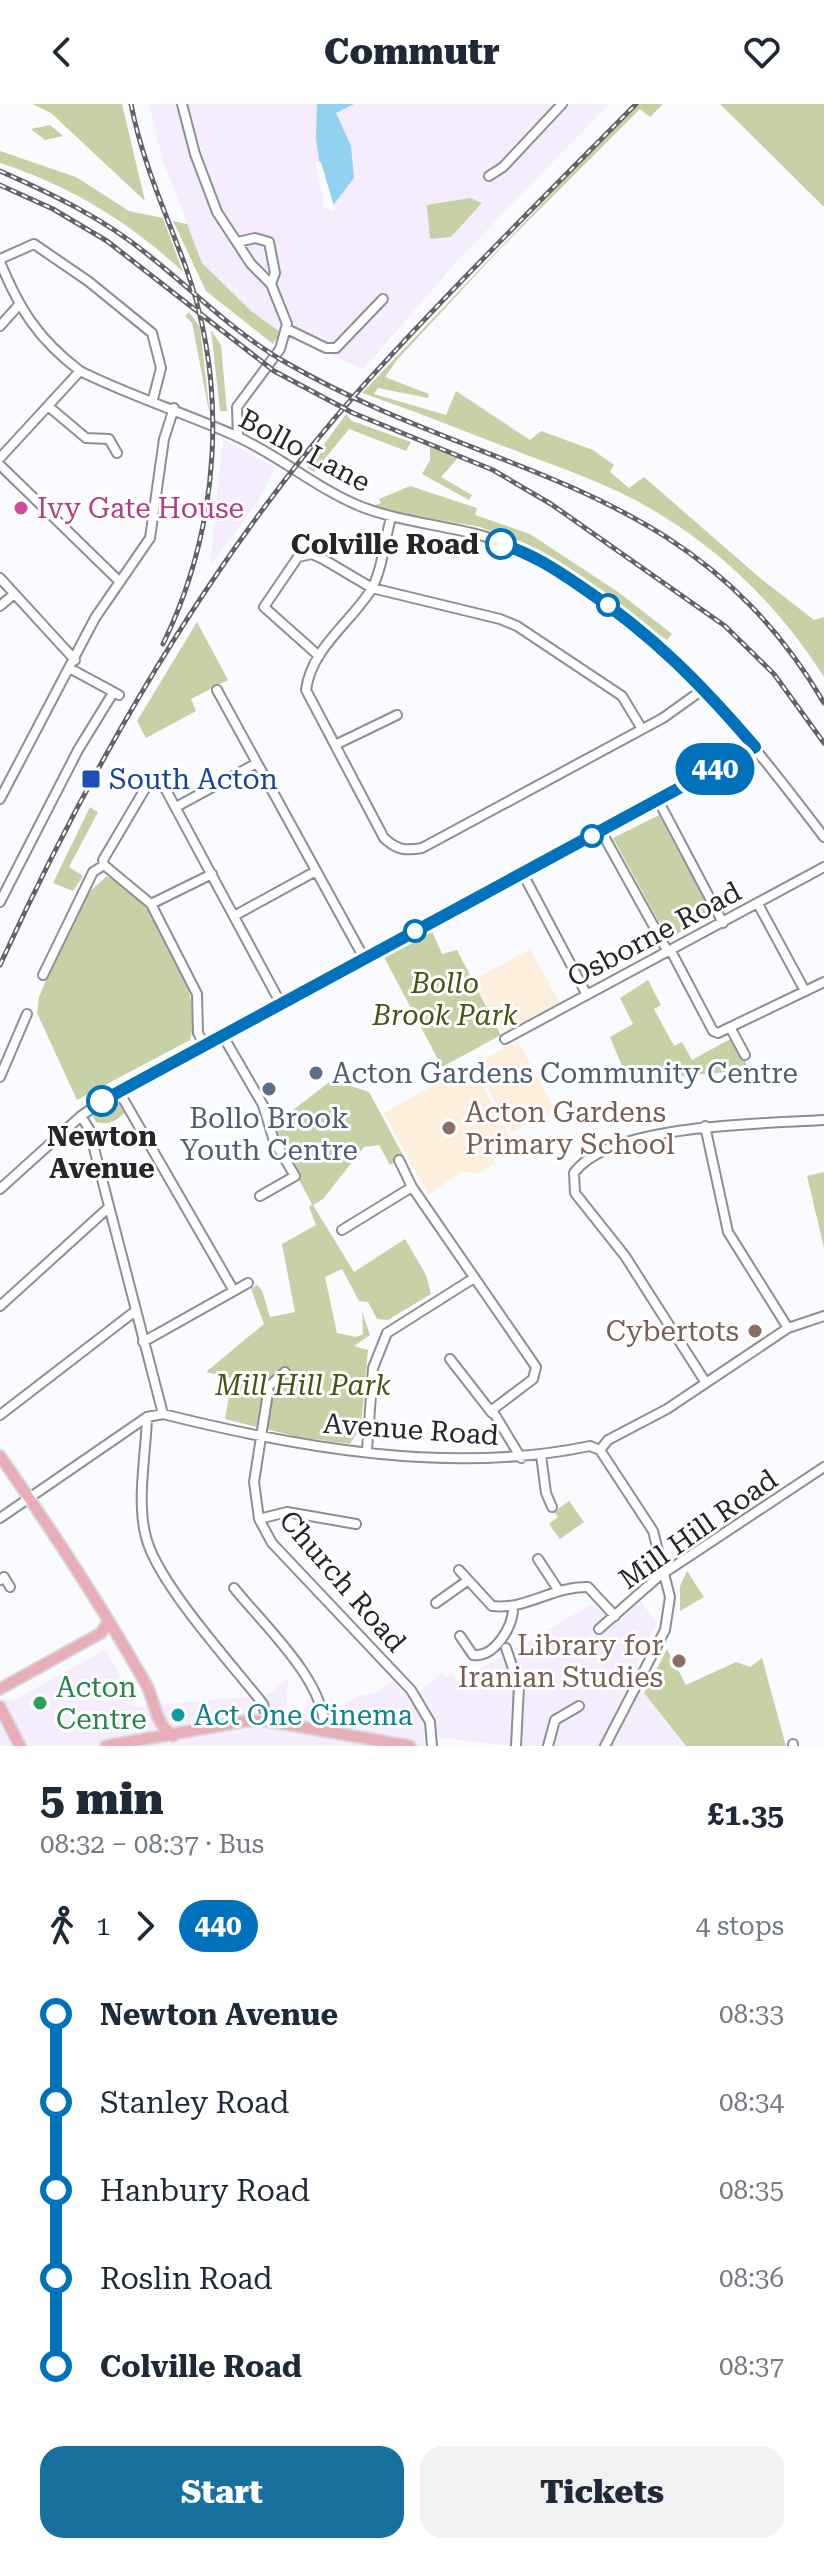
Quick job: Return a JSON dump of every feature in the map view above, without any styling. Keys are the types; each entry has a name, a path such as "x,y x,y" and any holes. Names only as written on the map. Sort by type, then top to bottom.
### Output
{"main road":[{"path":"0,1456 62,1543 150,1692 161,1726 173,1736"},
{"path":"101,1633 108,1622"},
{"path":"0,1689 101,1633 111,1632 117,1636"},
{"path":"0,1707 20,1746"},
{"path":"145,1740 156,1715"},
{"path":"106,1746 246,1721 267,1721 410,1746"}],"street":[{"path":"182,104 210,196 231,236 251,264 271,284 287,329 280,349 237,407 238,437"},
{"path":"489,176 503,167 562,104"},
{"path":"238,242 255,238 269,242 275,273 271,284"},
{"path":"0,260 34,244 88,281 152,333 161,368 153,399"},
{"name":"Bollo Lane","path":"0,260 18,306 58,354 80,371 238,437 326,490 391,517 522,550 643,631 705,688 824,837"},
{"path":"287,329 326,348 336,348 383,299"},
{"path":"0,326 18,306"},
{"path":"0,458 80,371"},
{"path":"48,406 86,438 109,439 117,453"},
{"path":"0,799 71,669 95,618 150,538 164,439 174,408"},
{"path":"0,465 120,582"},
{"path":"391,517 372,588 319,656 310,671 306,690 384,838 406,851 422,848 642,729 705,688"},
{"path":"319,656 264,607 298,557 312,554 372,588 517,626 622,696 642,729"},
{"path":"0,578 75,660"},
{"path":"0,606 14,594"},
{"path":"0,902 78,750 116,694 71,669"},
{"path":"217,690 364,958"},
{"path":"335,745 397,715"},
{"path":"0,1189 81,1116 118,1090 755,747"},
{"path":"176,807 257,763"},
{"path":"204,1044 198,1033 197,994 151,904 104,865 103,860 156,777 162,780 281,1004"},
{"path":"658,800 723,923"},
{"path":"601,831 713,1031 731,1029 824,982"},
{"path":"43,975 93,872 104,865"},
{"name":"Osborne Road","path":"505,1039 669,952 686,946 824,867"},
{"path":"234,916 316,871"},
{"path":"151,904 212,874"},
{"path":"523,874 587,995"},
{"path":"758,904 805,991"},
{"path":"0,1077 27,1014"},
{"path":"731,1029 745,1055"},
{"path":"223,1036 263,1105 274,1141 295,1176 260,1196"},
{"path":"118,1090 234,1291"},
{"path":"81,1116 89,1129 107,1209 163,1414"},
{"path":"706,1383 625,1256 572,1187 579,1166 597,1154 705,1126 824,1120"},
{"path":"705,1126 728,1232 788,1328"},
{"path":"399,1160 412,1187 536,1367 533,1379 498,1404 492,1413"},
{"path":"342,1230 412,1187"},
{"path":"0,1306 107,1209"},
{"path":"367,1450 373,1368 387,1333 474,1278"},
{"path":"143,1342 248,1283"},
{"path":"0,1415 134,1312"},
{"path":"605,1746 667,1624 670,1597 666,1572 651,1527 602,1446 667,1409 788,1328 824,1316"},
{"path":"450,1359 492,1413 521,1458"},
{"name":"Church Road","path":"285,1372 269,1386 254,1490 259,1519 272,1543 411,1690 430,1722 432,1746"},
{"name":"Avenue Road","path":"0,1518 147,1417 163,1414 262,1435 464,1461 521,1458 602,1446"},
{"path":"147,1417 144,1519 148,1544 176,1591 263,1704 267,1721"},
{"path":"541,1455 546,1493 552,1507"},
{"name":"Mill Hill Road","path":"599,1629 666,1572 824,1467"},
{"path":"259,1519 287,1512 356,1524"},
{"path":"538,1559 559,1591"},
{"path":"459,1570 492,1606 513,1609 559,1591 588,1587 615,1616"},
{"path":"0,1580 4,1577 10,1587"},
{"path":"436,1603 467,1581"},
{"path":"234,1588 314,1686 322,1706 324,1730"},
{"path":"460,1636 473,1655 483,1654 497,1644 513,1622 513,1609"},
{"path":"506,1648 519,1686 516,1746"},
{"path":"548,1746 555,1720 579,1706"}],"shaded area":[{"path":"149,104 609,104 459,259 363,369 280,332 251,311 202,263 163,161"},
{"path":"223,439 276,468 256,504 210,566"},
{"name":"Acton Gardens Primary School","path":"530,949 560,1003 503,1033 473,980"},
{"name":"Acton Gardens Primary School","path":"518,1041 555,1111 512,1132 475,1064"},
{"name":"Acton Gardens Primary School","path":"471,1065 510,1136 488,1150 496,1163 480,1173 461,1172 428,1195 384,1113"},
{"path":"640,1601 657,1623 631,1677 685,1746 512,1746 426,1736 425,1746 0,1746 0,1699 13,1701 106,1649 136,1707 267,1695 288,1679 286,1712 306,1714 307,1699 314,1697 338,1707 361,1695 377,1693 391,1681 408,1697 423,1689 442,1672 447,1678 451,1674 458,1682 592,1604 618,1624"}],"green space":[{"path":"32,104 122,104 145,201 51,113"},
{"path":"637,104 663,104 650,117 640,109 500,249 397,360 385,377 429,394 428,398 378,388 374,394 446,415 456,391 530,440 541,431 593,450 614,465 610,472 629,488 644,477 760,578 814,620 824,617 824,677 790,630 752,587 709,548 661,515 588,478 362,393"},
{"path":"720,104 824,104 824,207"},
{"path":"50,125 63,136 45,140 31,129"},
{"path":"0,151 76,177 129,211 163,218 183,272 142,237 98,207 50,182 0,163"},
{"path":"470,198 482,203 451,237 430,239 427,205"},
{"path":"173,221 187,224 202,263 251,311 280,332 273,344 206,291"},
{"path":"189,312 200,327 210,416 192,323 185,316"},
{"path":"211,330 221,345 227,411 220,411"},
{"path":"346,414 352,421 411,442 406,451 349,429 314,472 307,468"},
{"path":"430,447 458,458 441,477 472,495 469,500 422,474 430,460"},
{"path":"410,486 477,508 475,515 530,534 618,592 672,634 667,640 535,548 480,527 378,509 375,505 381,503 379,499"},
{"path":"197,622 228,680 191,699 196,711 146,738 137,721"},
{"path":"90,807 98,812 69,867 83,876 73,891 53,883"},
{"path":"659,815 712,914 668,939 613,838"},
{"path":"107,876 138,899 165,936 188,989 193,1024 190,1040 77,1100 37,1013 39,997 79,901"},
{"name":"Bollo Brook Park","path":"430,927 442,954 457,950 501,1035 442,1067 384,957"},
{"path":"648,980 661,1005 654,1009 674,1046 682,1042 692,1060 732,1038 750,1070 628,1081 610,1037 633,1024 620,998"},
{"name":"Mill Hill Park","path":"332,1080 369,1092 404,1157 390,1165 379,1145 364,1147 323,1199 313,1205 354,1272 405,1239 426,1275 431,1294 388,1320 377,1319 368,1302 359,1301 342,1269 325,1277 337,1333 356,1337 363,1334 362,1311 370,1335 354,1346 368,1350 361,1426 350,1444 298,1437 225,1419 232,1378 206,1372 264,1324 251,1289 257,1285 262,1290 270,1317 295,1312 282,1244 316,1225 309,1207 312,1204 271,1127"},
{"path":"118,1095 127,1110 113,1121 96,1122 91,1113"},
{"path":"824,1172 824,1248 807,1176"},
{"path":"569,1501 584,1522 560,1539 549,1524 558,1517 554,1512"},
{"path":"687,1571 704,1597 680,1611 680,1586"},
{"path":"667,1649 686,1685 736,1662 750,1667 762,1658 786,1746 686,1746 644,1693"}],"water":[{"path":"317,104 354,104 336,113 351,146 354,178 331,208 323,189 316,138"}],"pier":[{"path":"315,162 321,162 335,210 333,212 324,208"}],"railway":[{"path":"131,104 148,166 199,312 208,359 212,408 212,456 207,505 197,553 163,644"},
{"path":"0,965 116,737 206,590 255,520 362,387 463,279 636,104"},
{"path":"0,171 58,198 113,229 231,325 285,362 361,401 581,492 649,526 712,571 771,628 824,703"},
{"path":"0,185 53,209 107,241 274,371 353,413 493,470 551,504 725,626 774,674 824,743"}],"bus line":[{"name":"440","path":"102,1101 755,747 705,688 654,639 558,571 522,550 501,544"}],"place":[{"name":"Ivy Gate House","path":"21,508"},
{"name":"Colville Road","path":"501,544"},
{"name":"South Acton","path":"91,779"},
{"name":"Acton Gardens Community Centre","path":"316,1073"},
{"name":"Bollo Brook Youth Centre","path":"269,1089"},
{"name":"Newton Avenue","path":"102,1101"},
{"name":"Acton Gardens Primary School","path":"449,1128"},
{"name":"Cybertots","path":"755,1331"},
{"name":"Library for Iranian Studies","path":"679,1661"},
{"name":"Acton Centre","path":"40,1703"},
{"name":"Act One Cinema","path":"178,1715"}]}
